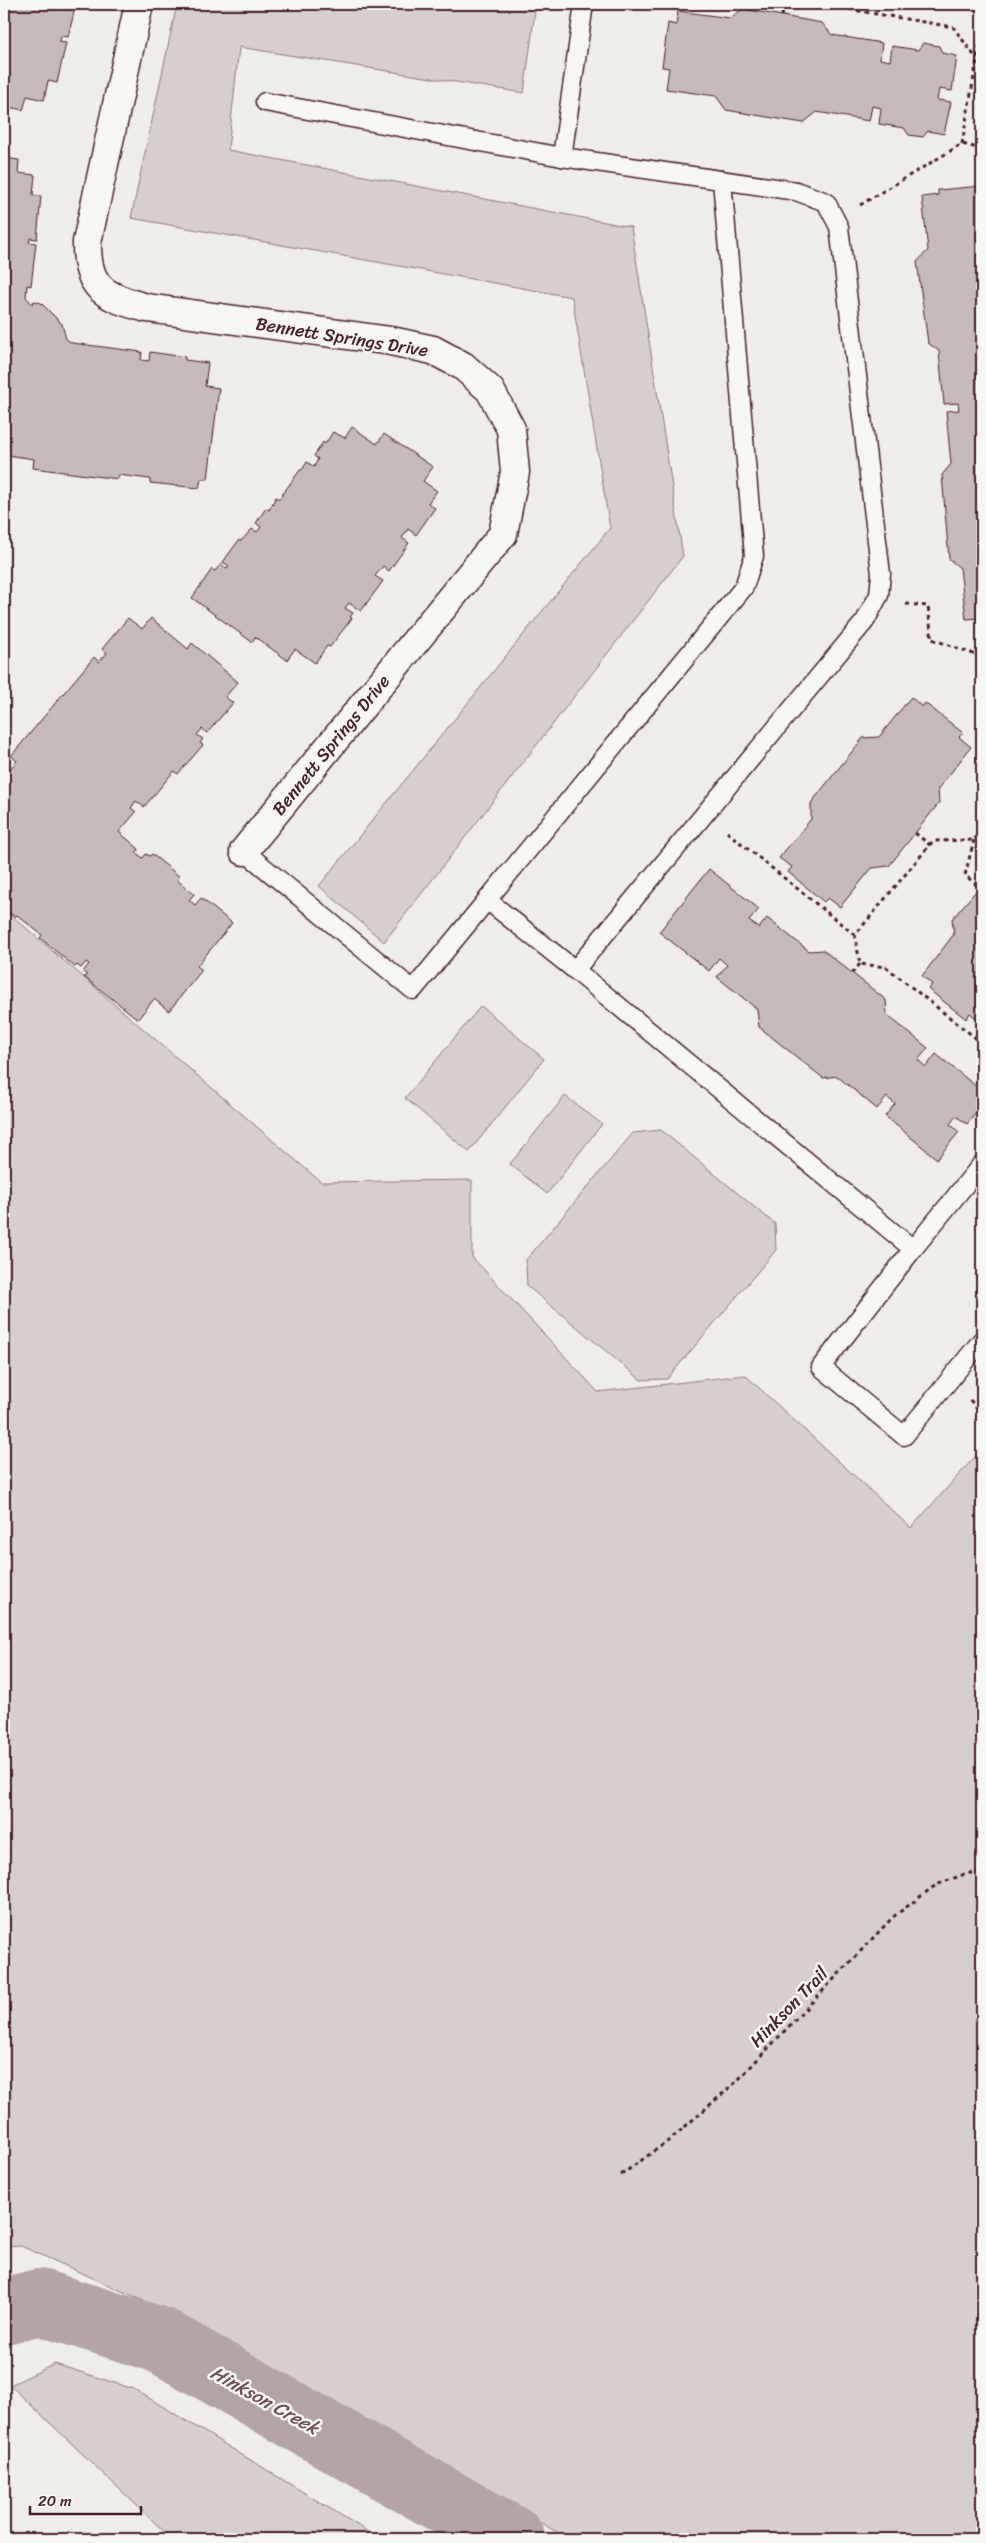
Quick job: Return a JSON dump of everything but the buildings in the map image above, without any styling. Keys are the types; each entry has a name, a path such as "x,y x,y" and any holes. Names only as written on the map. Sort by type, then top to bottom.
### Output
{"street":[{"name":"Bennett Springs Drive","path":"139,4 87,242 87,264 98,287 119,300 147,308 390,341 433,350 463,366 490,390 511,429 515,472 503,534 244,851"}],"lane":[{"path":"562,157 584,4"},
{"path":"265,102 562,157 796,191 826,202 839,227 881,574 879,595 865,621 575,970"},
{"path":"244,851 412,990 744,587 754,556 722,180"},
{"path":"488,900 913,1250"},
{"path":"982,1164 821,1367 904,1436 982,1340"}],"path":[{"path":"782,16 784,4"},
{"path":"818,4 953,28 978,59"},
{"path":"962,144 982,32"},
{"path":"836,220 962,144 982,148"},
{"path":"876,601 928,606 932,639 982,657"},
{"path":"704,814 855,935 860,964"},
{"path":"979,887 965,875 974,840 982,830"},
{"path":"915,833 930,845"},
{"path":"855,935 933,841 974,840"},
{"path":"852,973 860,964"},
{"path":"860,964 886,967 982,1043"},
{"name":"Hinkson Trail","path":"621,2175 671,2139 736,2082 894,1917 936,1885 965,1874 982,1871"}],"shaded area":[{"path":"177,4 536,4 524,93 239,47 228,150 631,227 683,556 384,942 319,886 610,528 572,297 131,218"},
{"path":"4,909 321,1182 472,1180 472,1257 598,1392 745,1375 911,1528 982,1449 982,2539 569,2539 178,2316 21,2246 4,2247"},
{"path":"481,1006 544,1059 469,1152 405,1098"},
{"path":"565,1096 602,1124 547,1194 510,1164"},
{"path":"661,1130 775,1224 776,1250 667,1379 641,1380 527,1286 526,1260 633,1133"},
{"path":"55,2364 134,2389 380,2539 172,2539 10,2385"}],"waterway":[{"name":"Hinkson Creek","path":"4,2311 39,2302 160,2340 512,2539"}]}
